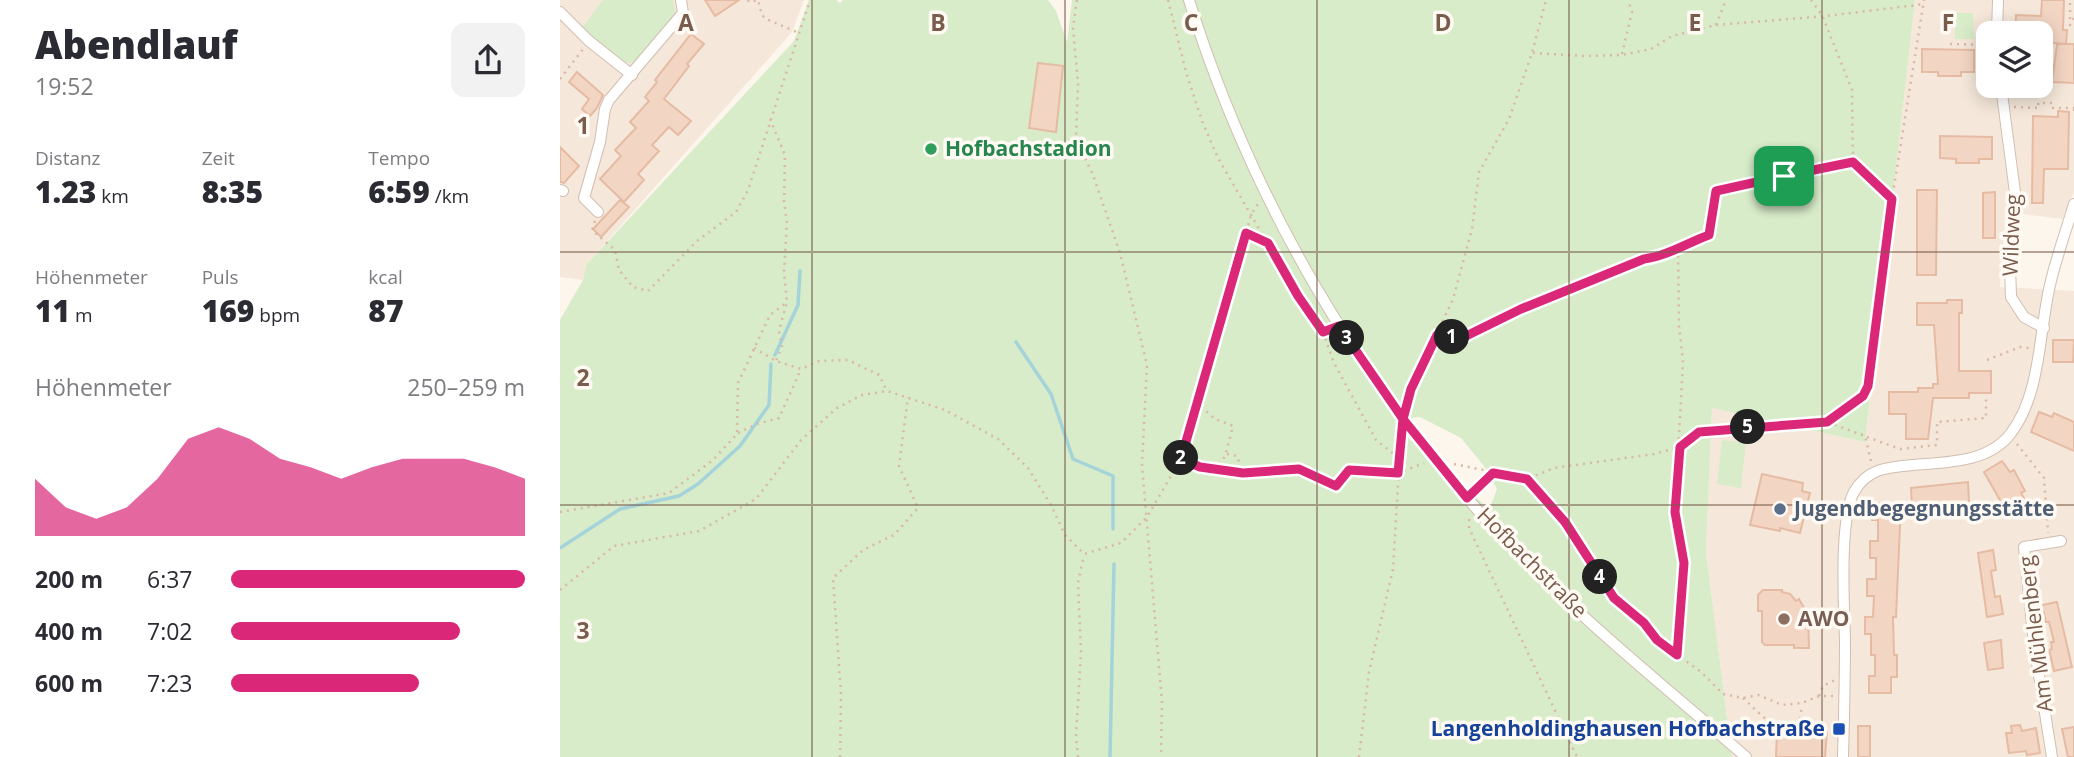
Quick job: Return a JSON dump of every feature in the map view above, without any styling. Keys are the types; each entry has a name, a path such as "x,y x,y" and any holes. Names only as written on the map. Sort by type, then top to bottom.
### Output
{"street":[{"path":"598,212 584,198 600,142 605,109 609,100 683,13 681,0"},
{"name":"Hofbachstraße","path":"1189,0 1221,93 1259,181 1300,262 1339,326 1403,419 1467,498 1546,581 1746,757"},
{"path":"1997,21 1998,0"},
{"path":"560,12 589,41 632,75"},
{"name":"Wildweg","path":"2002,98 2016,200 2010,264 2011,297 2024,317 2043,328"},
{"path":"1843,757 1844,556 1849,506 1854,492 1873,472 1884,467 1978,456 1999,446 2010,435 2022,417 2040,349 2050,286 2074,204"},
{"name":"Am Mühlenberg","path":"2052,757 2034,644 2024,547 2055,542"}],"path":[{"path":"748,0 758,0 762,15 766,19 799,33"},
{"path":"598,212 592,230 615,250 619,270 633,286 649,291 697,241 736,212 748,190 810,0"},
{"path":"1077,0 1073,29 1078,83 1076,139 1093,174 1120,253 1147,365 1142,465 1162,702 1161,757"},
{"path":"1168,0 1202,121 1218,158 1298,296 1323,332 1334,363 1376,440 1399,458"},
{"path":"1359,757 1369,671 1393,569 1403,419 1411,389 1453,299 1472,229 1479,172 1509,119 1532,53 1546,0"},
{"path":"1622,55 1632,12 1628,0"},
{"path":"1716,25 1726,0"},
{"path":"1811,0 1822,15 1852,90 1853,162 1892,199"},
{"path":"1532,53 1622,55 1651,49 1672,36 1716,25 1924,2 1892,199 1868,386 1863,396 1827,422"},
{"path":"2070,3 2070,25 2074,19"},
{"path":"560,79 589,41"},
{"path":"1950,44 1976,45"},
{"path":"2003,107 2039,108 2038,103 2053,103 2053,108 2074,108"},
{"path":"770,119 785,155 783,201 787,223 784,272 787,302 779,331 782,346 776,361"},
{"path":"1437,335 1462,338 1521,309 1644,259 1661,257 1678,246 1709,235 1716,191 1853,162"},
{"path":"1084,554 1121,543 1147,517 1181,459 1251,215"},
{"path":"1246,233 1268,243"},
{"path":"1677,655 1684,563 1675,512 1683,361 1679,326 1678,246"},
{"path":"737,433 737,383 770,314 787,302"},
{"path":"1323,332 1339,326"},
{"path":"1987,360 2020,347 2040,349"},
{"path":"754,348 776,361 801,369 819,361 848,360 879,375 887,391"},
{"path":"560,512 669,493 713,460 737,433 779,418 801,369"},
{"path":"560,590 614,546 699,531 756,499 801,440 837,408 862,394 887,391 945,410 998,439 1028,468 1066,535 1084,554"},
{"path":"1577,757 1469,528 1467,498 1493,473 1527,479 1554,468 1654,454 1680,447 1699,432 1827,422 1900,449 1937,445 1937,422 1986,418 1986,395"},
{"path":"839,757 841,695 832,578 863,550 894,535 918,508 898,466 908,397"},
{"path":"1196,402 1215,419 1233,426 1219,470"},
{"path":"2010,435 2044,478 2055,542"},
{"path":"1865,436 1869,460 1884,467"},
{"path":"1226,453 1237,456 1243,473"},
{"path":"1181,459 1200,467 1243,473 1299,469 1336,486 1349,470 1398,473"},
{"path":"1527,479 1565,522 1614,598 1644,623 1657,640 1700,672 1723,694 1743,698 1758,695 1782,705 1802,704 1819,696 1844,695"},
{"path":"1077,757 1081,653 1078,583 1084,554"},
{"path":"1819,696 1823,685 1845,676"},
{"path":"1743,698 1763,717 1795,732 1802,704"}],"shaded area":[{"path":"560,0 804,0 792,32 586,265 583,280 560,277"},
{"path":"1915,0 2074,0 2074,192 2062,219 2006,212 2000,287 2074,291 2074,757 1732,757 1706,552 1712,408 1865,442"}],"green space":[{"path":"603,0 673,0 676,16 635,63 620,62 582,28"},
{"path":"809,0 836,0 840,3 843,0 1048,0 1056,11 1067,42 1072,0 1915,0 1865,442 1712,408 1706,552 1732,757 560,757 560,320 583,280 586,265 794,41","holes":["1420,417 1461,438 1484,466 1497,489 1489,510 1458,479 1410,418"]},
{"path":"1955,13 1973,13 1974,39 1955,39"},
{"path":"1722,440 1746,443 1741,488 1717,484"}],"building":[{"path":"705,0 739,0 715,16"},
{"path":"2042,0 2064,0 2063,30 2067,30 2066,44 2053,43 2053,21 2016,21 2016,15 2041,16"},
{"path":"691,34 704,44 664,99 691,121 678,135 669,127 652,145 659,151 638,174 644,180 624,202 600,179 621,156 615,150 636,128 630,122 649,101 645,97 657,82 655,80"},
{"path":"2057,44 2074,44 2074,83 2053,82"},
{"path":"1922,49 1974,50 1974,72 1961,72 1961,76 1938,76 1938,72 1922,72"},
{"path":"1038,63 1063,66 1056,132 1029,128"},
{"path":"577,72 603,95 590,116 582,109 589,99 569,82"},
{"path":"2058,111 2069,112 2068,169 2044,169 2043,203 2032,203 2033,116 2058,117"},
{"path":"1940,136 1992,137 1992,159 1979,159 1979,163 1956,163 1956,159 1940,158"},
{"path":"560,147 579,166 564,183 560,182"},
{"path":"1917,190 1937,190 1936,275 1917,275"},
{"path":"1995,192 1995,238 1983,238 1983,193"},
{"path":"620,200 629,207 601,237 593,229"},
{"path":"1947,300 1962,300 1962,313 1959,313 1959,371 1991,371 1991,393 1969,393 1969,398 1933,398 1928,439 1906,439 1906,414 1889,414 1889,392 1918,392 1918,388 1933,388 1933,384 1938,384 1934,325 1917,325 1917,303 1947,303"},
{"path":"2053,340 2074,340 2073,362 2053,362"},
{"path":"2039,412 2052,417 2054,413 2074,422 2074,451 2031,432"},
{"path":"2002,461 2010,472 2014,470 2025,491 2021,493 2028,505 2009,516 1984,472"},
{"name":"Jugendbegegnungsstätte","path":"1762,474 1803,483 1802,491 1810,493 1800,533 1750,525"},
{"path":"1968,482 1969,502 1912,507 1911,488"},
{"path":"1872,503 1901,503 1896,617 1893,617 1897,677 1891,677 1891,693 1869,693 1869,676 1875,676 1875,655 1871,655 1871,634 1865,634 1865,617 1873,617 1874,596 1867,596 1867,579 1876,579 1876,558 1870,558 1870,541 1878,541 1878,520 1872,520"},
{"path":"1993,550 1996,570 1991,571 1995,597 2000,596 2003,614 1987,617 1978,553"},
{"name":"AWO","path":"1763,590 1782,590 1796,601 1799,599 1808,615 1809,648 1765,645 1762,642 1762,611 1758,611 1758,595"},
{"path":"2057,602 2072,667 2054,671 2049,650 2052,649 2051,642 2054,642 2042,605"},
{"path":"2001,640 2003,668 1988,670 1984,643"},
{"path":"2020,725 2022,731 2036,728 2040,753 2009,753 2006,733 2012,733 2011,726"},
{"path":"1858,726 1870,726 1870,757 1858,757"},
{"path":"2074,727 2074,757 2068,757 2062,729"},
{"path":"1777,730 1827,731 1825,757 1776,757"}],"waterway":[{"path":"775,355 798,305 800,271"},
{"path":"1016,342 1051,394 1073,459 1113,476 1113,529"},
{"path":"560,548 620,509 679,496 698,484 740,446 769,405 771,364"},
{"path":"1110,757 1114,564"}],"place":[{"name":"Hofbachstadion","path":"931,149"},
{"name":"Jugendbegegnungsstätte","path":"1780,509"},
{"name":"AWO","path":"1784,619"},
{"name":"Langenholdinghausen Hofbachstraße","path":"1839,729"}],"route":[{"path":"1784,176 1716,191 1709,235 1678,246 1661,257 1644,259 1521,309 1462,338 1437,335 1411,389 1403,419 1398,473 1349,470 1336,486 1299,469 1243,473 1200,467 1181,459 1246,233 1268,243 1298,296 1323,332 1339,326 1403,419 1467,498 1493,473 1527,479 1565,522 1614,598 1644,623 1657,640 1677,655 1684,563 1675,512 1680,447 1699,432 1827,422 1863,396 1868,386 1892,199 1853,162 1784,176"}]}
